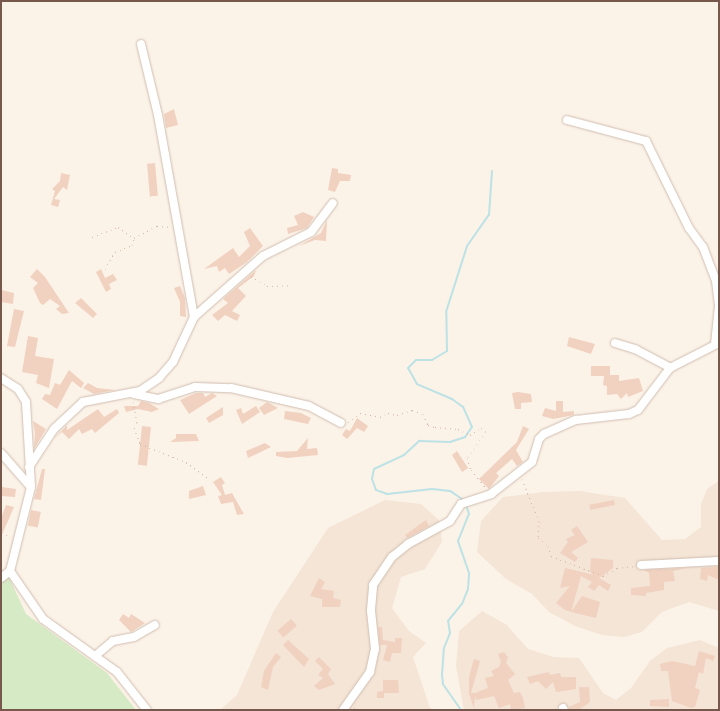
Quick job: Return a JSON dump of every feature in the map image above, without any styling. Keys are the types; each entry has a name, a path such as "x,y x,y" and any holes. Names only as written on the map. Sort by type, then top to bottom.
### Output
{"street":[{"path":"141,44 194,317"},
{"path":"343,710 370,672 375,649 371,610 377,576 392,557 408,544 450,521 461,504 470,499 492,494 532,462 539,439 544,434 576,420 629,414 638,410 670,368 717,344 719,307 716,281 703,246 689,228 646,142 567,120"},
{"path":"132,394 151,385 167,370 194,317 263,256 310,232 332,203"},
{"path":"615,343 636,348 670,368"},
{"path":"1,378 18,389 26,402 28,467 31,487 19,542 10,571 1,578"},
{"path":"28,467 54,429 83,402 95,398 132,394 158,399 195,387 231,388 309,406 341,423"},
{"path":"1,453 31,487"},
{"path":"641,565 719,561"},
{"path":"10,571 43,620 117,672 147,710"},
{"path":"95,656 113,641 134,637 155,626"}],"path":[{"path":"105,269 115,252 132,245 134,238 157,226 177,227"},
{"path":"92,237 118,227 134,238"},
{"path":"244,272 267,286 292,285"},
{"path":"132,394 137,423 134,428 140,444 186,462 207,477"},
{"path":"341,423 345,425 360,413 380,417 412,410 423,414 428,425 435,427 458,429 470,435 481,428 486,432 467,458 471,470 492,494"},
{"path":"516,480 524,480 525,491 539,521 538,538 548,546 551,556 603,576 617,568 641,565"},
{"path":"1,532 19,542"}],"shaded area":[{"path":"719,481 719,611 689,602 662,612 642,632 624,637 602,635 575,626 549,612 532,594 506,579 477,552 481,521 503,497 543,492 580,491 625,498 662,540 685,539 701,527 701,504 707,489"},
{"path":"385,500 421,504 439,520 442,542 425,569 401,577 392,608 409,631 426,643 413,657 430,708 437,710 220,710 237,695 273,612 328,528"},
{"path":"482,611 507,625 528,649 554,657 579,658 603,693 616,700 631,688 650,661 667,648 700,640 719,648 719,710 464,710 456,666 459,631"}],"green space":[{"path":"8,575 26,614 107,673 136,710 1,710 1,580"}],"building":[{"path":"174,109 178,125 166,128 164,114"},
{"path":"155,163 158,196 150,197 147,164"},
{"path":"332,168 338,169 338,173 351,175 350,181 340,181 335,192 328,190"},
{"path":"61,173 70,175 67,190 63,187 54,199 60,200 58,207 51,205 55,191 52,189 60,181"},
{"path":"303,212 314,217 307,228 288,234 287,228 298,225 294,216"},
{"path":"327,220 326,241 315,240 299,246 321,233"},
{"path":"250,228 263,246 247,262 229,274 225,268 219,272 217,266 204,269 233,248 239,257 250,246 244,232"},
{"path":"37,269 45,277 69,313 62,314 56,309 60,306 50,299 43,305 40,303 33,288 38,283 30,277"},
{"path":"101,269 105,278 113,274 117,280 109,284 111,289 106,292 96,272"},
{"path":"256,270 254,276 238,288 246,296 232,311 240,315 237,321 225,315 218,321 212,315 228,303 223,299"},
{"path":"180,286 185,298 186,317 180,316 180,302 174,288"},
{"path":"1,290 14,293 13,304 1,302"},
{"path":"81,298 97,314 93,318 75,303"},
{"path":"14,309 24,311 15,347 7,346"},
{"path":"28,336 38,338 35,356 54,359 49,388 36,383 38,375 22,372"},
{"path":"569,337 595,344 591,354 567,346"},
{"path":"591,366 610,366 610,375 619,375 619,381 639,378 643,391 628,397 627,393 621,399 617,394 607,395 607,386 603,385 604,376 591,376"},
{"path":"69,370 84,383 81,388 72,381 57,409 42,399 45,394 50,395 55,383 60,385"},
{"path":"88,383 97,388 115,390 94,394 83,388"},
{"path":"196,393 203,393 205,397 212,393 217,396 189,414 180,400"},
{"path":"512,393 531,394 532,402 521,403 521,409 515,409"},
{"path":"141,401 159,409 152,412 138,409 126,412 124,406 138,406"},
{"path":"556,401 563,401 563,412 574,411 574,415 553,419 542,416 545,408 556,411"},
{"path":"267,402 278,408 264,415 259,408"},
{"path":"256,406 260,412 242,424 236,410 241,408 243,414"},
{"path":"223,407 223,415 209,423 206,418"},
{"path":"98,409 104,417 117,409 119,413 95,433 92,429 82,434 79,429 69,439 62,432 54,439 67,425 67,430"},
{"path":"285,411 301,413 311,418 308,424 284,419"},
{"path":"357,418 368,426 364,432 357,428 347,439 342,435 346,429 350,431"},
{"path":"33,421 46,429 34,449 35,433"},
{"path":"142,426 151,427 147,466 138,465"},
{"path":"523,426 529,429 516,450 523,462 517,466 512,459 496,473 499,476 489,489 479,479 517,442"},
{"path":"176,434 196,434 199,441 170,442 176,438"},
{"path":"308,438 307,449 317,448 318,455 287,458 276,456 276,452 297,451"},
{"path":"265,443 271,447 248,458 246,451"},
{"path":"457,451 468,468 462,472 452,455"},
{"path":"42,469 45,469 41,500 34,499"},
{"path":"221,477 225,483 222,485 225,495 232,493 244,514 237,515 233,502 221,504 218,496 222,495 213,482"},
{"path":"203,486 206,495 189,499 189,491"},
{"path":"1,487 16,489 15,497 1,496"},
{"path":"614,500 615,505 590,510 589,505"},
{"path":"6,505 14,507 1,537 1,518"},
{"path":"31,510 41,512 38,528 28,526"},
{"path":"426,520 429,526 407,538 405,535"},
{"path":"577,526 588,542 571,552 578,558 575,562 560,553 568,542 566,539 575,535 571,530"},
{"path":"591,558 613,560 613,568 599,578 611,585 608,591 599,585 594,591 588,587 592,582 581,576 571,612 565,610 556,603 570,586 560,588 565,568 594,575 590,572"},
{"path":"719,567 719,580 708,575 707,581 700,579 701,568"},
{"path":"686,568 673,571 675,581 664,582 664,590 646,593 646,596 631,595 631,588 650,586 649,573 644,570"},
{"path":"319,578 325,582 321,589 334,591 333,598 341,600 340,607 322,607 322,599 310,596"},
{"path":"582,596 600,602 596,618 571,612"},
{"path":"123,614 129,618 131,614 145,623 131,632 119,620"},
{"path":"291,619 297,626 283,638 277,631"},
{"path":"378,627 382,627 383,640 395,642 395,638 402,638 401,653 392,653 390,662 383,660 387,645 380,645"},
{"path":"288,640 309,659 304,667 283,645"},
{"path":"699,651 715,656 713,661 706,658 703,674 699,672 695,688 700,690 695,707 691,708 672,701 668,671 661,671 660,664 672,661 695,666"},
{"path":"504,652 508,657 506,663 515,674 508,680 514,693 520,692 525,708 511,710 510,704 499,708 494,696 476,700 475,696 474,708 469,694 469,677 474,659 480,661 471,693 488,688 485,678 494,676 491,671 499,667 501,662 498,654"},
{"path":"276,653 281,657 273,667 268,690 261,687 264,671"},
{"path":"319,657 331,669 328,674 335,684 319,690 314,686 323,678 318,675 323,669 315,661"},
{"path":"549,672 550,675 560,673 561,677 576,677 576,689 556,692 553,682 546,689 538,681 530,684 527,677"},
{"path":"383,680 398,680 399,693 384,693 384,698 377,698 377,692 383,691"},
{"path":"579,687 589,687 590,702 579,710 570,710 569,707 580,702"},
{"path":"669,699 669,707 650,706 650,700"}],"waterway":[{"path":"465,501 450,491 432,489 387,494 376,490 372,479 374,469 404,455 419,441 450,442 465,437 472,427 463,407 452,399 417,384 408,368 416,360 432,360 447,351 446,312 467,246 489,215 492,171"},
{"path":"461,710 443,684 442,675 444,648 450,633 448,621 462,604 468,589 469,573 458,541 469,514 466,505"}]}
